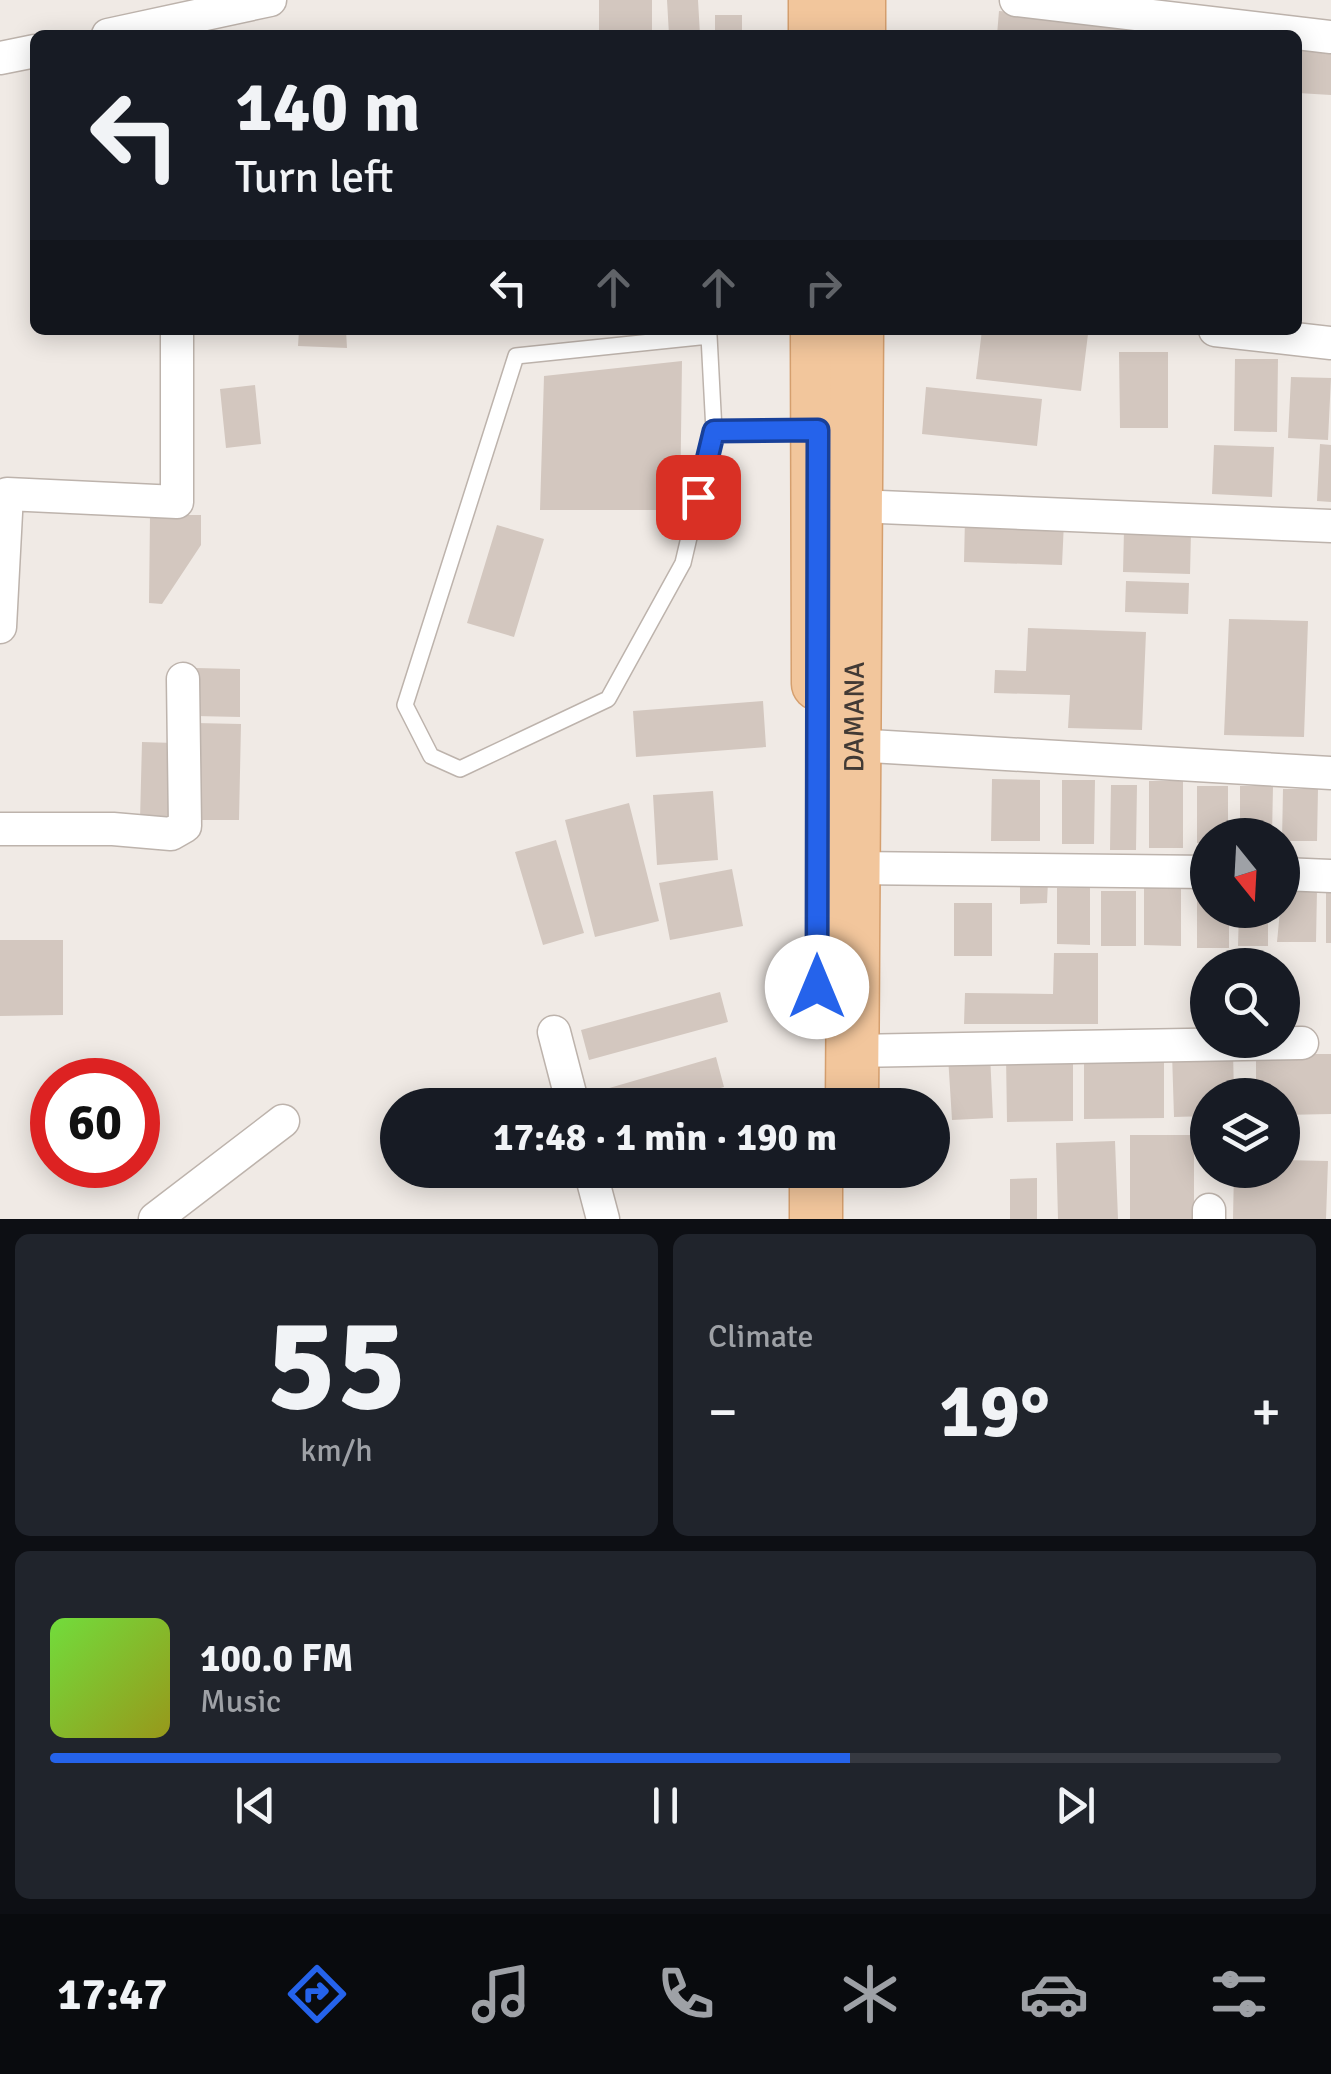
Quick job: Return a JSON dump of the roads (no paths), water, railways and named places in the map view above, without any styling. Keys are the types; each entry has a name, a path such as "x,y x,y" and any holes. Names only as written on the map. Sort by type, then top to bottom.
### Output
{"main road":[{"path":"815,0 815,30"},
{"path":"859,30 860,0"},
{"path":"816,1088 817,335"},
{"name":"DAMANA","path":"852,1088 858,335"},
{"path":"816,1188 816,1219"},
{"path":"852,1188 852,1219"}],"street":[{"path":"177,28 270,0"},
{"path":"1016,0 1265,30"},
{"path":"1302,35 1331,38"},
{"path":"0,58 30,52"},
{"path":"0,627 3,494 177,502 177,335"},
{"path":"1256,335 1331,344"},
{"path":"856,506 1331,526"},
{"path":"0,829 171,834 184,826 183,679"},
{"path":"853,746 1331,773"},
{"path":"852,868 1190,872"},
{"path":"1300,875 1331,876"},
{"path":"554,1032 569,1088"},
{"path":"852,1051 1302,1043"},
{"path":"155,1219 283,1121"},
{"path":"595,1188 604,1219"}],"lane":[{"path":"709,336 714,431 683,563 608,699 460,769 431,756 405,705 516,356 709,336"},
{"path":"714,431 818,430"}]}
